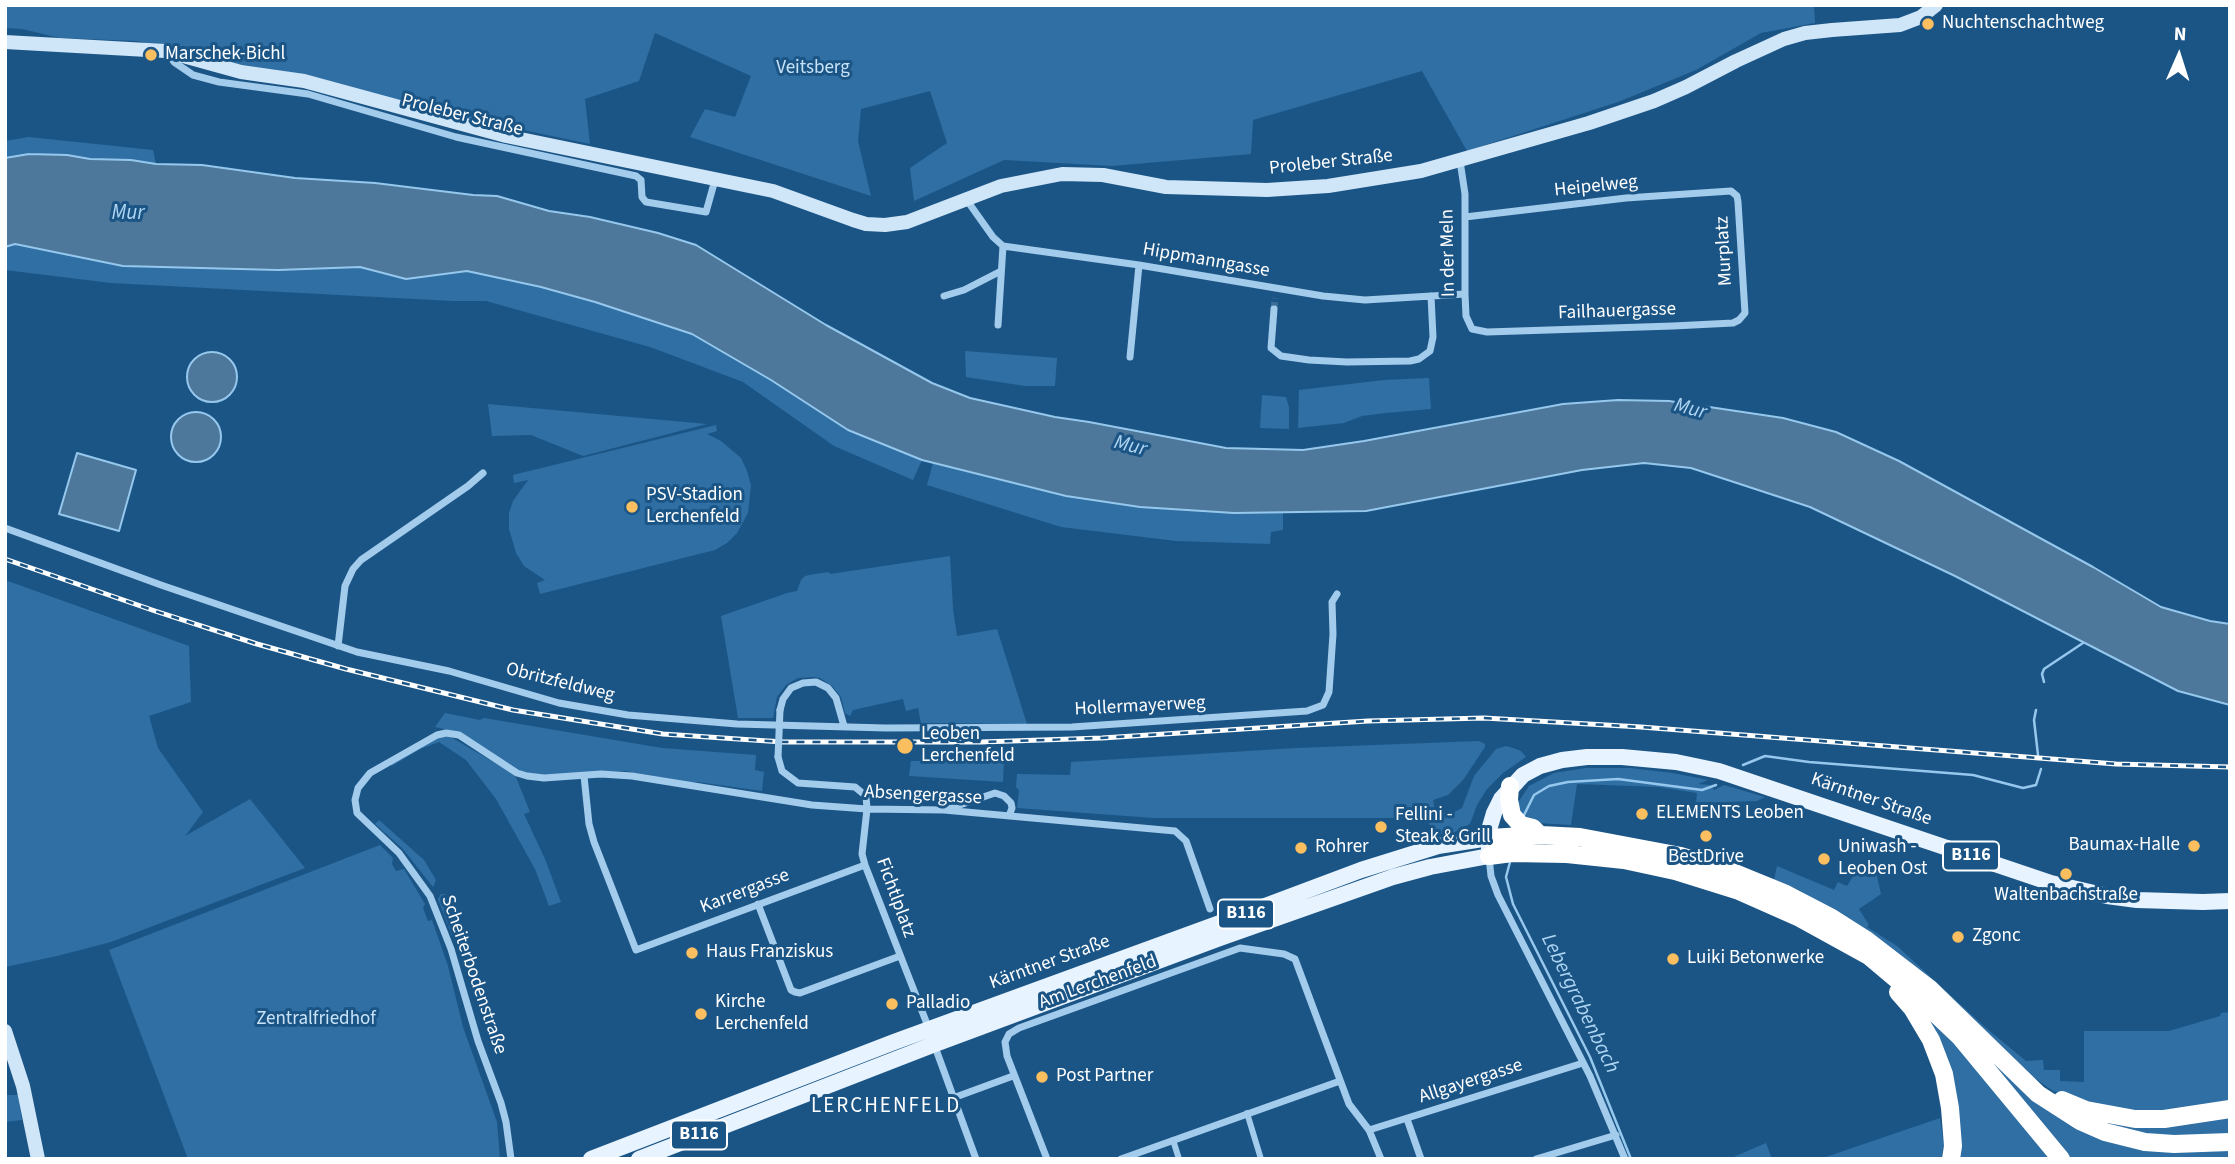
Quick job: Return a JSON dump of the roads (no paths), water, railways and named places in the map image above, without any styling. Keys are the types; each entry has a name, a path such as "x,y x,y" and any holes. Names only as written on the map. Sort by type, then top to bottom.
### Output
{"highway":[{"path":"1510,786 1508,800 1512,815 1521,825 1533,828 1541,835"},
{"path":"1489,847 1541,835 1606,841 1681,856 1735,873 1784,893 1832,918 1897,962 1930,989 2038,1094 2062,1111 2105,1132 2155,1142 2230,1142"},
{"path":"1489,847 1512,853 1567,854 1624,860 1675,870 1738,891 1800,918 1869,957 1960,1037 2061,1159"},
{"path":"1847,945 1891,983 1912,1008 1931,1040 1944,1074 1950,1108 1953,1146 1951,1159"},
{"path":"2012,1068 2065,1102 2109,1116 2164,1119 2230,1109"}],"main road":[{"name":"Proleber Straße","path":"5,42 165,51 241,72 311,83 506,136 773,191 853,220 876,225 907,222 965,198 1023,180 1062,174 1103,175 1166,187 1267,190 1361,182 1421,172 1589,124 1654,101 1784,39 1805,33 1900,25 1921,17 1936,5"},
{"name":"Kärntner Straße","path":"1510,786 1522,775 1539,766 1587,757 1676,762 1731,775 2051,883 2137,900 2230,901"},
{"name":"B116","path":"1489,847 1494,813 1510,786"},
{"name":"Kärntner Straße","path":"592,1159 626,1141 1393,877 1489,847"},
{"path":"5,1031 23,1086 38,1159"},
{"name":"Kärntner Straße","path":"639,1159 932,1037"}],"street":[{"name":"Proleber Straße","path":"165,51 174,62 193,75 228,84 308,94 456,137 636,176 641,180 642,197 646,202 706,212 715,180"},
{"name":"In der Meln","path":"1460,161 1465,194 1466,316 1472,329 1487,332"},
{"name":"Heipelweg","path":"1465,217 1626,198 1731,191"},
{"name":"Murplatz","path":"1731,191 1737,196 1738,202 1745,313"},
{"path":"965,198 993,237 1003,246 998,325"},
{"name":"Hippmanngasse","path":"1003,246 1139,265 1275,293 1365,300 1465,294"},
{"path":"1130,357 1139,265"},
{"path":"944,296 964,290 1001,271"},
{"path":"1274,309 1271,348 1282,356 1348,362 1419,359 1430,351 1433,337 1431,296"},
{"name":"Failhauergasse","path":"1487,332 1733,323 1745,313"},
{"path":"338,646 345,586 353,569 483,473"},
{"name":"Obritzfeldweg","path":"5,528 338,646 376,657 459,674 559,703 628,715 737,724 844,726"},
{"name":"Hollermayerweg","path":"844,726 1072,727 1307,712 1323,705 1329,692 1332,603 1337,594"},
{"path":"844,726 836,698 828,688 816,682 803,682 791,688 783,699 780,709 778,757 782,771 798,783 855,787 866,796 867,809"},
{"name":"Scheiterbodenstraße","path":"511,1159 501,1104 478,1041 451,949 430,896 399,853 357,813 355,800 358,788 370,773 409,749 446,733 459,735 527,776 584,776"},
{"name":"Absengergasse","path":"584,776 632,776 813,805 944,810 1175,831 1186,841 1210,909"},
{"name":"Karrergasse","path":"584,776 589,824 594,842 636,950 865,865"},
{"path":"944,810 995,793 1004,796 1011,803 1009,816"},
{"name":"Fichtlplatz","path":"867,809 862,854 865,865 932,1037"},
{"path":"1489,847 1491,876 1499,895 1583,1062 1625,1159"},
{"name":"Fichtlplatz","path":"758,904 790,990 795,992 800,993 900,957"},
{"name":"Am Lerchenfeld","path":"1047,1159 1013,1076 1005,1045 1012,1031 1240,948 1284,954 1295,959 1340,1080"},
{"path":"932,1037 976,1159"},
{"name":"Allgayergasse","path":"1369,1130 1583,1062"},
{"path":"953,1098 1013,1076"},
{"path":"1121,1159 1340,1080 1349,1104 1369,1130 1381,1159"},
{"path":"1247,1113 1261,1159"},
{"path":"1407,1119 1421,1159"},
{"path":"1536,1159 1616,1135"},
{"path":"1173,1140 1179,1159"}],"water":[{"name":"Mur","path":"29,154 202,165 295,178 375,183 497,196 549,211 590,217 658,233 696,245 826,325 932,383 970,398 1055,417 1226,448 1303,450 1563,404 1618,400 1669,401 1783,418 1836,432 1899,461 2161,607 2230,624 2230,705 2178,691 1955,576 1810,507 1691,468 1644,463 1582,470 1366,511 1234,513 1140,507 1066,496 922,460 848,430 771,380 692,334 541,287 467,271 406,279 360,267 278,270 123,266 15,244 5,247 5,158"},
{"path":"212,352 229,360 237,377 229,394 212,402 195,394 187,377 195,360"},
{"path":"196,412 213,420 221,437 213,454 196,462 179,454 171,437 179,420"},
{"path":"77,453 136,470 119,531 59,514"}],"waterway":[{"name":"Lebergrabenbach","path":"2044,682 2044,669 2083,643"},
{"name":"Lebergrabenbach","path":"2036,710 2034,720 2038,755"},
{"name":"Lebergrabenbach","path":"1743,765 1765,756 1973,775 2023,788 2036,785 2041,769"},
{"name":"Lebergrabenbach","path":"1523,817 1534,795 1549,786 1568,782 1618,779 1702,790 1716,785"},
{"name":"Lebergrabenbach","path":"1510,862 1506,877 1513,904 1590,1057 1631,1159"}],"tunnel":[{"path":"1274,309 1275,298"}],"railway":[{"path":"5,559 257,644 346,669 513,710 663,734 783,742 981,742 1102,738 1368,721 1484,718 1641,727 2116,764 2230,767"}],"place":[{"name":"Nuchtenschachtweg","path":"1928,24"},
{"name":"Marschek-Bichl","path":"151,55"},
{"name":"PSV-Stadion Lerchenfeld","path":"632,507"},
{"name":"Leoben Lerchenfeld","path":"905,746"},
{"name":"ELEMENTS Leoben","path":"1642,814"},
{"name":"Fellini - Steak & Grill","path":"1381,827"},
{"name":"BestDrive","path":"1706,836"},
{"name":"Baumax-Halle","path":"2194,846"},
{"name":"Rohrer","path":"1301,848"},
{"name":"Uniwash - Leoben Ost","path":"1824,859"},
{"name":"Waltenbachstraße","path":"2066,874"},
{"name":"Zgonc","path":"1958,937"},
{"name":"Haus Franziskus","path":"692,953"},
{"name":"Luiki Betonwerke","path":"1673,959"},
{"name":"Palladio","path":"892,1004"},
{"name":"Kirche Lerchenfeld","path":"701,1014"},
{"name":"Post Partner","path":"1042,1077"}],"district":[{"name":"LERCHENFELD","path":"886,1107"}],"park label":[{"name":"Veitsberg","path":"813,69"},
{"name":"Zentralfriedhof","path":"316,1020"}]}
